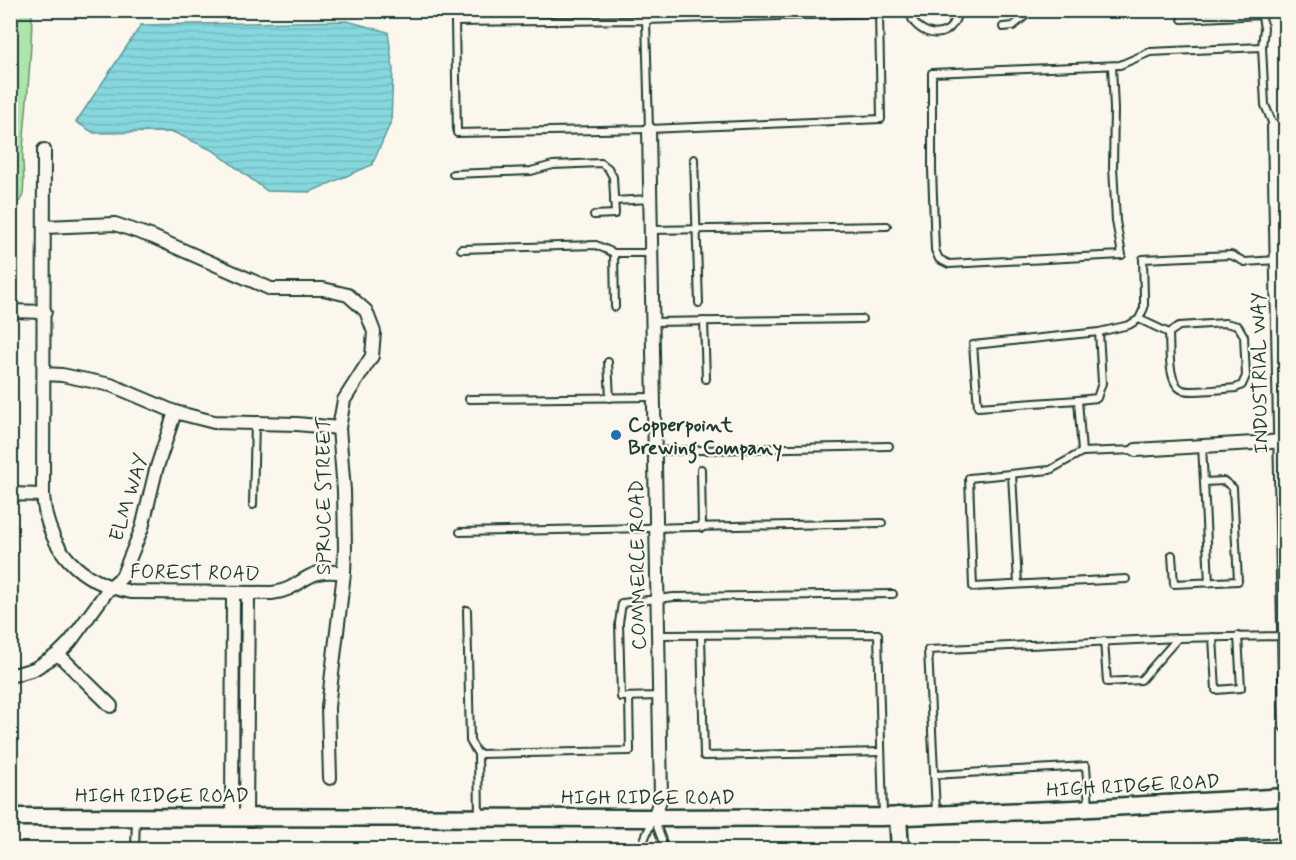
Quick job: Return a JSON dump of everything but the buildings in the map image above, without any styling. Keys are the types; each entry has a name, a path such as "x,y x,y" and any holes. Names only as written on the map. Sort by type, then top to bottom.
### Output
{"street":[{"name":"INDUSTRIAL WAY","path":"1282,127 1280,252 1286,726"},
{"name":"COMMERCE ROAD","path":"649,129 661,797 654,818"},
{"name":"FOREST ROAD","path":"44,150 43,495 48,526 57,546 86,576 110,587 132,592 233,594 282,592 318,572 344,573"},
{"name":"SPRUCE STREET","path":"45,226 115,224 153,237 271,289 323,288 348,295 366,311 374,332 372,356 344,400 339,428 344,491 344,573 328,707 330,778"},
{"path":"10,311 45,312"},
{"path":"44,374 62,375 111,385 175,412 214,422 255,422 339,428"},
{"name":"ELM WAY","path":"10,676 34,669 57,654 70,642 110,587 122,577 142,528 156,470 175,412"},
{"path":"1136,450 1283,441"},
{"path":"10,495 43,495"},
{"path":"233,594 233,694 239,816"},
{"path":"239,816 247,695 248,594"},
{"path":"57,654 111,706"},
{"path":"233,694 247,695"},
{"name":"HIGH RIDGE ROAD","path":"10,817 891,817 1286,797"},
{"path":"891,817 900,849"}],"lane":[{"path":"910,10 910,18 917,27 931,33 946,31 955,21 959,10"},
{"path":"1003,27 1013,26 1024,17 1025,10"},
{"path":"1181,10 1182,19 1261,13 1264,28 1262,47 1265,105 1282,127"},
{"path":"879,13 881,119 649,129 457,133 455,22 646,20 879,13"},
{"path":"646,20 649,129"},
{"path":"1112,66 1113,167 1116,221 1122,255 949,264 939,259 936,250 932,170 932,73 1112,66 1120,65 1150,52 1262,47"},
{"path":"694,159 699,303"},
{"path":"453,174 531,171 554,165 601,163 614,177 615,214 594,215"},
{"path":"614,201 650,199"},
{"path":"651,230 886,226"},
{"path":"461,249 596,245 614,254 651,253"},
{"path":"1099,332 1102,383 1097,398 978,407 973,345 1099,332 1129,325 1139,319 1144,308 1143,259 1231,255 1245,262 1280,252"},
{"path":"614,254 615,307"},
{"path":"652,322 862,319"},
{"path":"1139,319 1169,333"},
{"path":"704,321 706,379"},
{"path":"1226,323 1238,326 1244,336 1246,376 1242,385 1236,388 1184,391 1176,386 1172,376 1169,333 1179,326 1226,323"},
{"path":"609,362 610,398"},
{"path":"469,399 654,397"},
{"path":"1078,400 1082,452"},
{"path":"253,505 255,422"},
{"path":"655,451 889,446"},
{"path":"1202,446 1209,583"},
{"path":"1126,579 973,587 969,478 1050,471 1082,452 1136,450"},
{"path":"701,469 702,528"},
{"path":"1012,474 1018,585"},
{"path":"1172,555 1174,584 1238,581 1233,488 1224,481 1204,482"},
{"path":"460,532 882,523"},
{"path":"659,696 621,697 619,624 622,603 674,597 893,594"},
{"path":"467,610 470,741 478,754 479,818"},
{"path":"936,815 928,650 1238,636 1284,628"},
{"path":"658,635 878,634 881,752 891,817"},
{"path":"701,635 704,756 881,752"},
{"path":"1213,637 1216,690 1241,688 1238,636"},
{"path":"1104,641 1107,682 1141,680 1178,638"},
{"path":"478,754 630,751 629,697"},
{"path":"934,775 1086,766 1089,808"},
{"path":"135,849 136,817"},
{"path":"644,849 644,840 654,818"},
{"path":"654,818 662,840 662,849"},
{"path":"1139,849 1286,842"}],"green space":[{"path":"11,10 32,11 23,151 23,193 19,202 16,203 10,203"}],"water":[{"path":"347,21 388,32 393,69 391,122 372,165 310,192 267,191 214,151 173,132 94,133 76,122 141,25"}],"place":[{"name":"Copperpoint Brewing Company","path":"616,435"}]}
